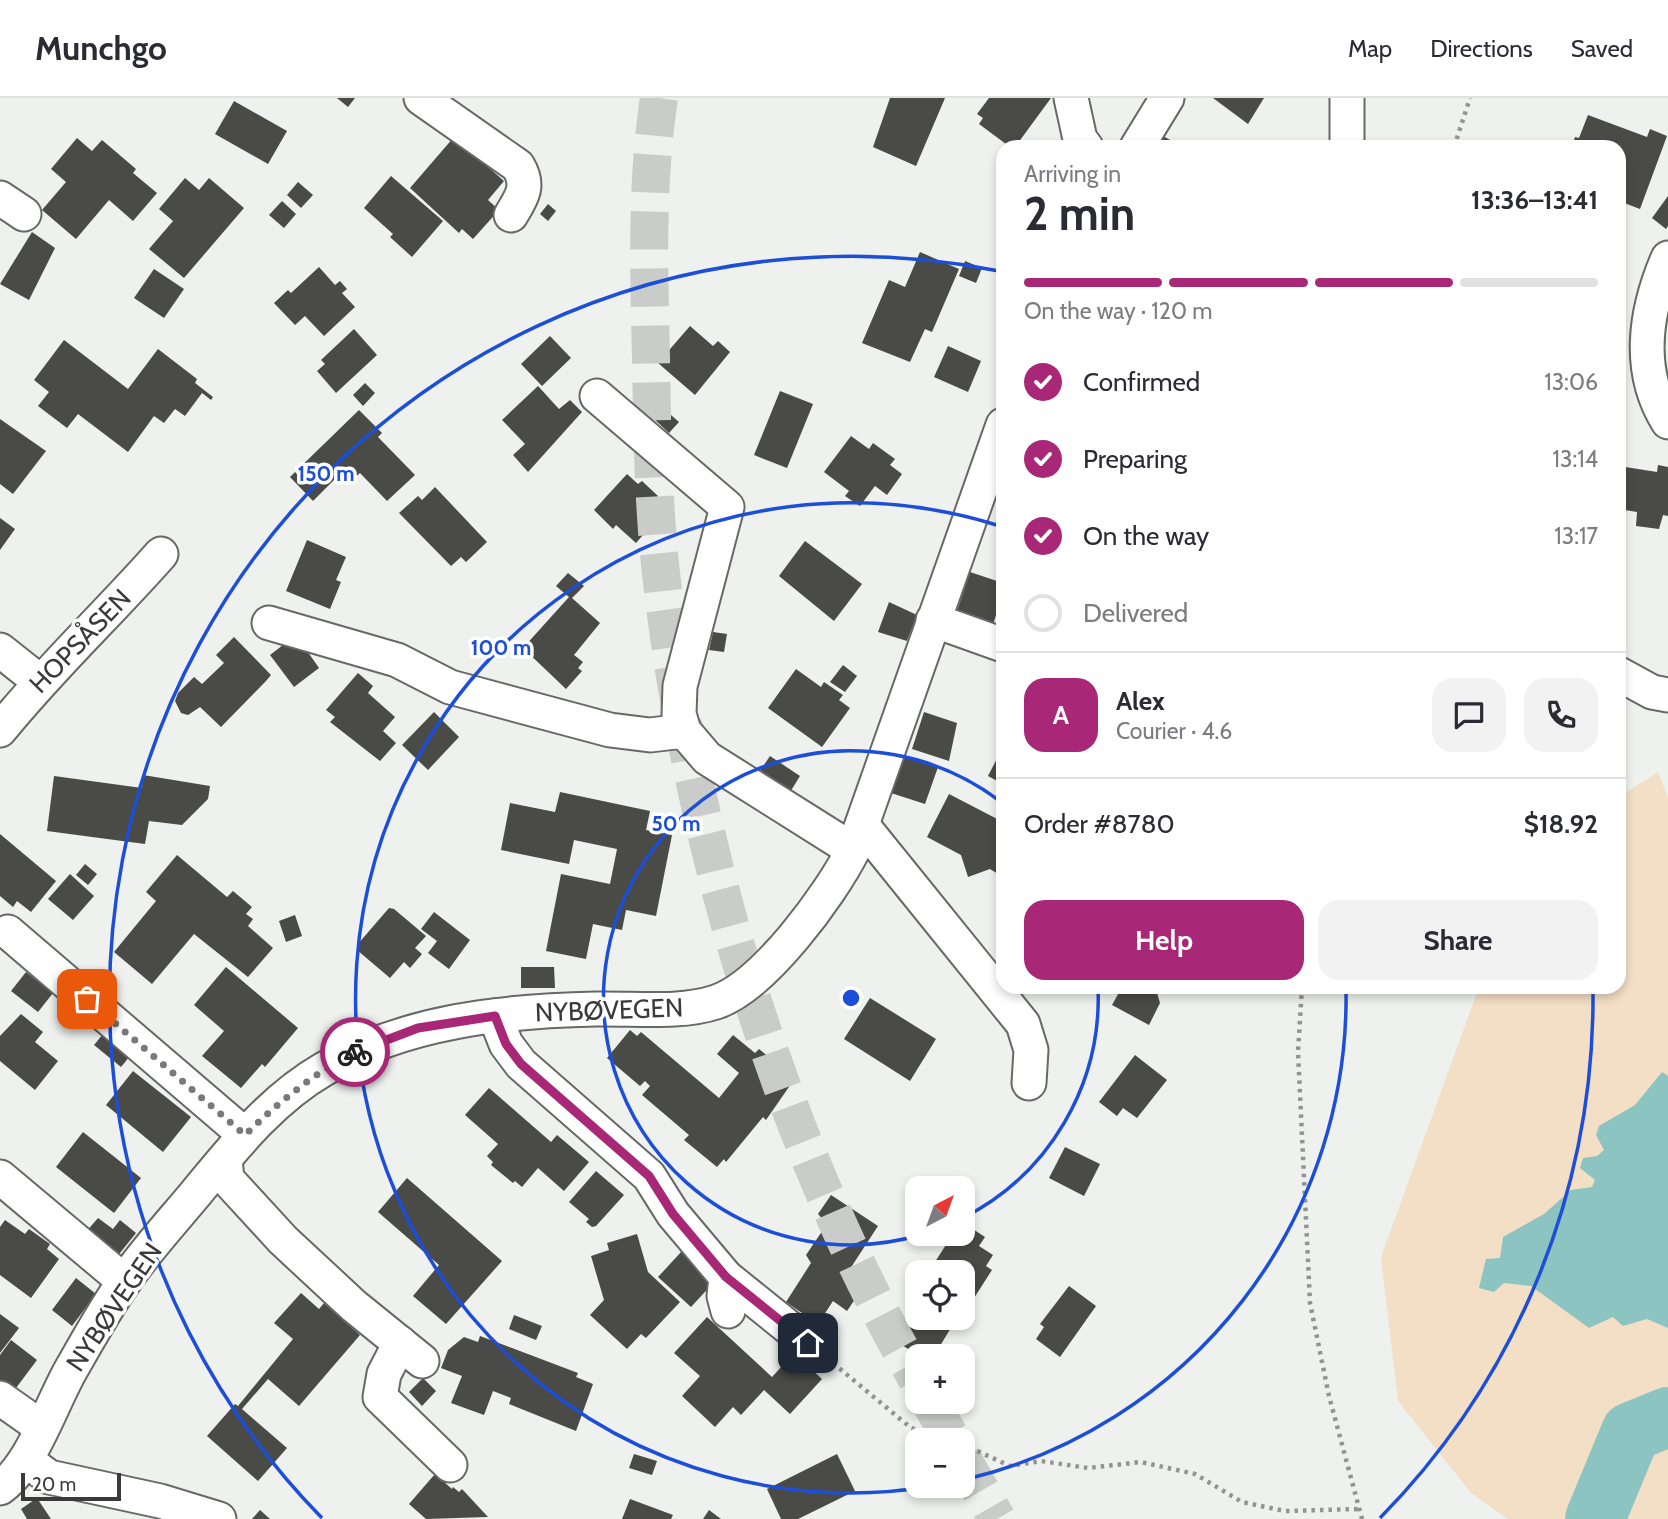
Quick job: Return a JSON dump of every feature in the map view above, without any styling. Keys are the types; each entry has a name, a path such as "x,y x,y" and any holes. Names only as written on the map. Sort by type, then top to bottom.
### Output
{"street":[{"path":"421,98 519,166 526,178 524,192 511,215"},
{"path":"1071,98 1081,140"},
{"path":"1141,140 1167,98"},
{"path":"1346,140 1347,98"},
{"path":"1668,258 1658,282 1647,328 1647,369 1668,422"},
{"path":"597,396 727,507 680,686 679,714 684,731 707,758 858,838 996,994"},
{"name":"NYBØVEGEN","path":"0,1488 26,1460 63,1383 124,1281 235,1147 279,1102 321,1070 360,1049 418,1028 495,1016 564,1010 693,1007 718,1002 738,991 797,931 824,900 858,838 996,444"},
{"name":"HOPSÅSEN","path":"0,730 39,681 107,614 161,554"},
{"path":"933,620 996,642"},
{"path":"269,623 397,660 450,687 610,730 650,735 684,731"},
{"path":"0,650 39,681"},
{"path":"1626,678 1652,692 1668,695"},
{"path":"8,932 235,1147 228,1179 283,1240 354,1306 411,1352 384,1374 380,1397 450,1465"},
{"path":"996,994 1023,1024 1031,1051 1029,1083"},
{"path":"495,1016 506,1044 521,1064 649,1176 673,1214 726,1277 808,1343"},
{"path":"0,1177 124,1281"},
{"path":"726,1277 724,1296 728,1311"},
{"path":"0,1398 41,1427"},
{"path":"26,1460 49,1477 160,1502 219,1519"}],"path":[{"path":"1456,140 1470,98"},
{"path":"1301,994 1297,1052 1310,1303 1329,1396 1363,1519"},
{"path":"808,1343 911,1428"},
{"path":"975,1450 1010,1466 1041,1461 1088,1468 1141,1462 1195,1474 1242,1502 1285,1511 1359,1509"}],"shaded area":[{"path":"1658,772 1668,798 1668,1519 1508,1519 1471,1493 1398,1401 1381,1257 1476,994 1626,994 1626,793"}],"water":[{"path":"1662,1072 1668,1076 1668,1328 1647,1319 1623,1326 1613,1317 1589,1328 1531,1286 1504,1283 1494,1292 1479,1288 1486,1259 1500,1258 1503,1237 1544,1214 1571,1190 1592,1187 1595,1180 1580,1168 1583,1158 1597,1156 1604,1150 1596,1135 1599,1126 1635,1105"}],"building":[{"path":"337,98 355,98 348,107"},
{"path":"890,98 945,98 916,166 873,147"},
{"path":"989,98 1051,98 1020,140 1001,140 979,124 983,118 977,114"},
{"path":"1213,98 1264,98 1248,124"},
{"path":"234,101 287,131 268,164 215,134"},
{"path":"1588,115 1647,137 1650,129 1667,136 1640,209 1626,204 1626,140 1574,140 1575,137 1579,138"},
{"path":"454,137 504,181 488,200 499,210 473,239 462,229 459,233 410,188"},
{"path":"77,138 92,151 102,140 136,169 133,173 157,193 133,221 109,200 76,239 42,210 66,182 51,169"},
{"path":"391,176 443,221 412,257 390,237 393,234 364,208"},
{"path":"185,178 199,190 209,178 244,208 184,278 149,249 173,221 159,209"},
{"path":"298,182 313,195 301,208 287,195"},
{"path":"1668,196 1668,226 1666,229 1652,218"},
{"path":"282,201 296,214 284,228 269,215"},
{"path":"548,204 556,211 548,221 540,214"},
{"path":"32,232 55,248 29,300 0,284"},
{"path":"920,252 959,269 932,332 925,329 910,362 862,343 889,280 905,287"},
{"path":"965,261 982,268 976,283 959,276"},
{"path":"319,267 335,285 340,281 347,289 342,293 355,307 324,336 305,316 295,325 274,303 288,290 291,293"},
{"path":"154,269 184,289 164,318 134,298"},
{"path":"690,326 713,346 718,341 730,352 695,395 658,363"},
{"path":"354,329 377,355 336,393 317,371 325,364 321,360"},
{"path":"550,336 571,358 542,386 521,364"},
{"path":"64,340 128,389 158,349 197,379 195,383 213,397 211,400 202,393 185,416 175,409 164,423 154,416 128,452 78,414 67,428 38,406 49,392 34,380"},
{"path":"948,346 981,361 968,392 934,377"},
{"path":"365,383 375,393 363,406 353,395"},
{"path":"538,386 559,409 570,400 582,412 528,472 513,455 525,444 502,420"},
{"path":"780,391 813,404 787,468 754,455"},
{"path":"663,408 679,422 669,433 654,419"},
{"path":"359,410 382,433 378,437 415,475 387,501 360,473 351,481 342,472 313,501 290,477"},
{"path":"0,419 46,451 13,494 0,484"},
{"path":"851,436 869,449 873,443 895,459 890,465 902,474 887,495 875,486 860,506 845,496 849,491 824,472"},
{"path":"1658,465 1668,467 1668,516 1663,515 1659,529 1636,526 1637,512 1626,510 1626,467 1657,472"},
{"path":"627,474 638,484 642,481 658,496 655,501 668,517 655,531 650,527 636,543 616,525 613,529 594,510"},
{"path":"435,487 487,542 466,562 461,557 451,566 399,513 418,496 422,500"},
{"path":"0,518 15,529 0,550"},
{"path":"307,540 346,557 336,580 341,582 330,609 286,591"},
{"path":"805,541 862,584 834,621 779,576"},
{"path":"970,572 996,581 996,615 993,624 957,611"},
{"path":"568,573 584,586 572,598 600,623 574,655 583,662 578,668 582,671 566,689 523,648 569,597 556,586"},
{"path":"889,602 917,615 907,641 878,632"},
{"path":"713,632 727,634 724,652 709,650"},
{"path":"296,635 319,668 294,687 270,655"},
{"path":"234,637 271,675 221,727 200,707 188,715 181,713 175,701 178,693 194,677 202,684 224,663 216,655"},
{"path":"843,665 857,676 845,692 830,682"},
{"path":"796,669 821,687 824,682 843,695 839,700 850,708 822,747 768,708"},
{"path":"358,673 373,686 368,693 395,717 383,731 396,743 380,761 330,722 335,717 326,710"},
{"path":"434,712 459,737 428,770 402,745"},
{"path":"924,712 957,723 949,761 912,749"},
{"path":"904,755 938,767 925,804 891,793"},
{"path":"770,756 800,776 787,797 756,777"},
{"path":"996,761 996,780 988,776"},
{"path":"143,775 210,786 208,799 182,825 149,821 145,844 47,831 54,776 142,788"},
{"path":"560,792 650,811 646,830 672,835 656,916 626,910 622,930 593,924 586,959 546,951 561,874 610,884 617,849 574,840 569,864 501,850 510,803 555,812"},
{"path":"949,794 996,818 996,873 990,869 968,877 961,855 927,837"},
{"path":"0,834 56,881 31,912 17,901 13,907 0,896"},
{"path":"177,855 227,897 233,891 252,907 246,914 253,919 248,926 273,948 248,977 194,934 152,984 114,952 156,901 146,892"},
{"path":"85,864 97,874 88,885 76,875"},
{"path":"70,874 94,896 73,920 48,899"},
{"path":"389,908 394,909 426,936 415,948 422,954 410,968 404,962 390,978 357,950 357,945"},
{"path":"434,912 470,940 449,969 428,953 437,941 421,929"},
{"path":"295,915 302,936 286,942 279,921"},
{"path":"226,967 298,1028 265,1067 262,1064 241,1088 202,1056 224,1031 194,1005"},
{"path":"521,967 554,967 555,988 521,988"},
{"path":"26,972 53,993 38,1012 11,991"},
{"path":"1118,994 1157,994 1160,1003 1149,1025 1112,1005"},
{"path":"870,998 936,1039 910,1081 844,1039"},
{"path":"21,1014 43,1032 35,1042 58,1061 35,1090 0,1061 0,1036"},
{"path":"108,1028 135,1050 121,1067 94,1045"},
{"path":"630,1030 637,1036 641,1032 719,1098 739,1073 717,1054 733,1035 755,1053 759,1049 776,1063 772,1068 791,1084 766,1120 763,1117 726,1162 724,1159 717,1167 684,1140 689,1135 642,1095 650,1086 645,1081 640,1086 607,1058"},
{"path":"1135,1055 1167,1080 1137,1118 1123,1108 1117,1116 1099,1102"},
{"path":"133,1071 191,1117 163,1152 106,1105"},
{"path":"489,1088 551,1142 557,1135 589,1162 564,1191 538,1168 522,1187 491,1165 493,1162 487,1156 498,1144 465,1115"},
{"path":"83,1132 141,1178 114,1213 56,1167"},
{"path":"1065,1147 1100,1164 1084,1196 1049,1178"},
{"path":"596,1171 624,1195 596,1226 592,1227 586,1222 589,1219 569,1202"},
{"path":"407,1178 502,1261 446,1324 413,1296 439,1265 378,1212"},
{"path":"831,1195 878,1226 848,1272 866,1283 847,1311 833,1301 818,1324 786,1302 811,1263 806,1255 827,1224 818,1214"},
{"path":"98,1218 113,1229 120,1220 136,1233 116,1258 85,1233"},
{"path":"5,1220 25,1234 29,1229 50,1244 47,1249 59,1259 31,1298 0,1275 0,1227"},
{"path":"975,1230 985,1237 979,1246 993,1255 986,1266 992,1270 975,1296 975,1260 936,1260 945,1246 975,1246"},
{"path":"637,1234 648,1272 680,1302 646,1338 641,1334 627,1349 590,1315 604,1300 591,1256 609,1250 607,1243"},
{"path":"682,1251 715,1281 691,1307 658,1277"},
{"path":"76,1278 96,1294 72,1326 52,1310"},
{"path":"1069,1286 1096,1306 1060,1357 1036,1339 1044,1327 1040,1324"},
{"path":"301,1293 319,1309 324,1303 360,1335 299,1406 268,1379 242,1409 287,1448 258,1481 207,1436 235,1404 238,1406 293,1339 274,1323"},
{"path":"0,1314 19,1328 0,1353"},
{"path":"514,1315 542,1326 536,1340 509,1329"},
{"path":"707,1317 772,1377 794,1353 822,1379 790,1414 764,1390 741,1415 733,1407 715,1427 682,1396 700,1376 674,1353"},
{"path":"909,1330 950,1330 941,1344 905,1344 905,1347 900,1344"},
{"path":"480,1336 578,1373 576,1377 593,1384 576,1431 509,1404 511,1398 493,1391 484,1415 451,1403 462,1376 441,1368 448,1350 464,1337 478,1342"},
{"path":"11,1340 37,1360 13,1392 0,1382 0,1355"},
{"path":"423,1378 436,1391 422,1406 409,1392"},
{"path":"634,1454 657,1461 652,1475 629,1468"},
{"path":"837,1454 855,1491 798,1519 781,1519 767,1489"},
{"path":"435,1474 452,1489 453,1487 459,1492 462,1489 488,1517 426,1519 409,1504"},
{"path":"37,1498 51,1519 27,1519 21,1509"},
{"path":"630,1499 673,1515 671,1519 622,1519"},
{"path":"260,1510 270,1519 252,1519"},
{"path":"709,1510 721,1519 703,1519"}],"waterway":[{"path":"1595,1519 1631,1432 1668,1417"}],"tunnel":[{"path":"659,98 649,228 654,487 660,564 674,668 693,774 718,879 748,985 783,1088 823,1189 868,1286 905,1356"},
{"path":"937,1414 945,1428"},
{"path":"975,1481 997,1519"}],"way so far":[{"path":"87,999 245,1135 279,1102 321,1070 355,1052"}],"route":[{"path":"355,1052 418,1028 495,1016 506,1044 521,1064 649,1176 673,1214 726,1277 808,1343"}]}
